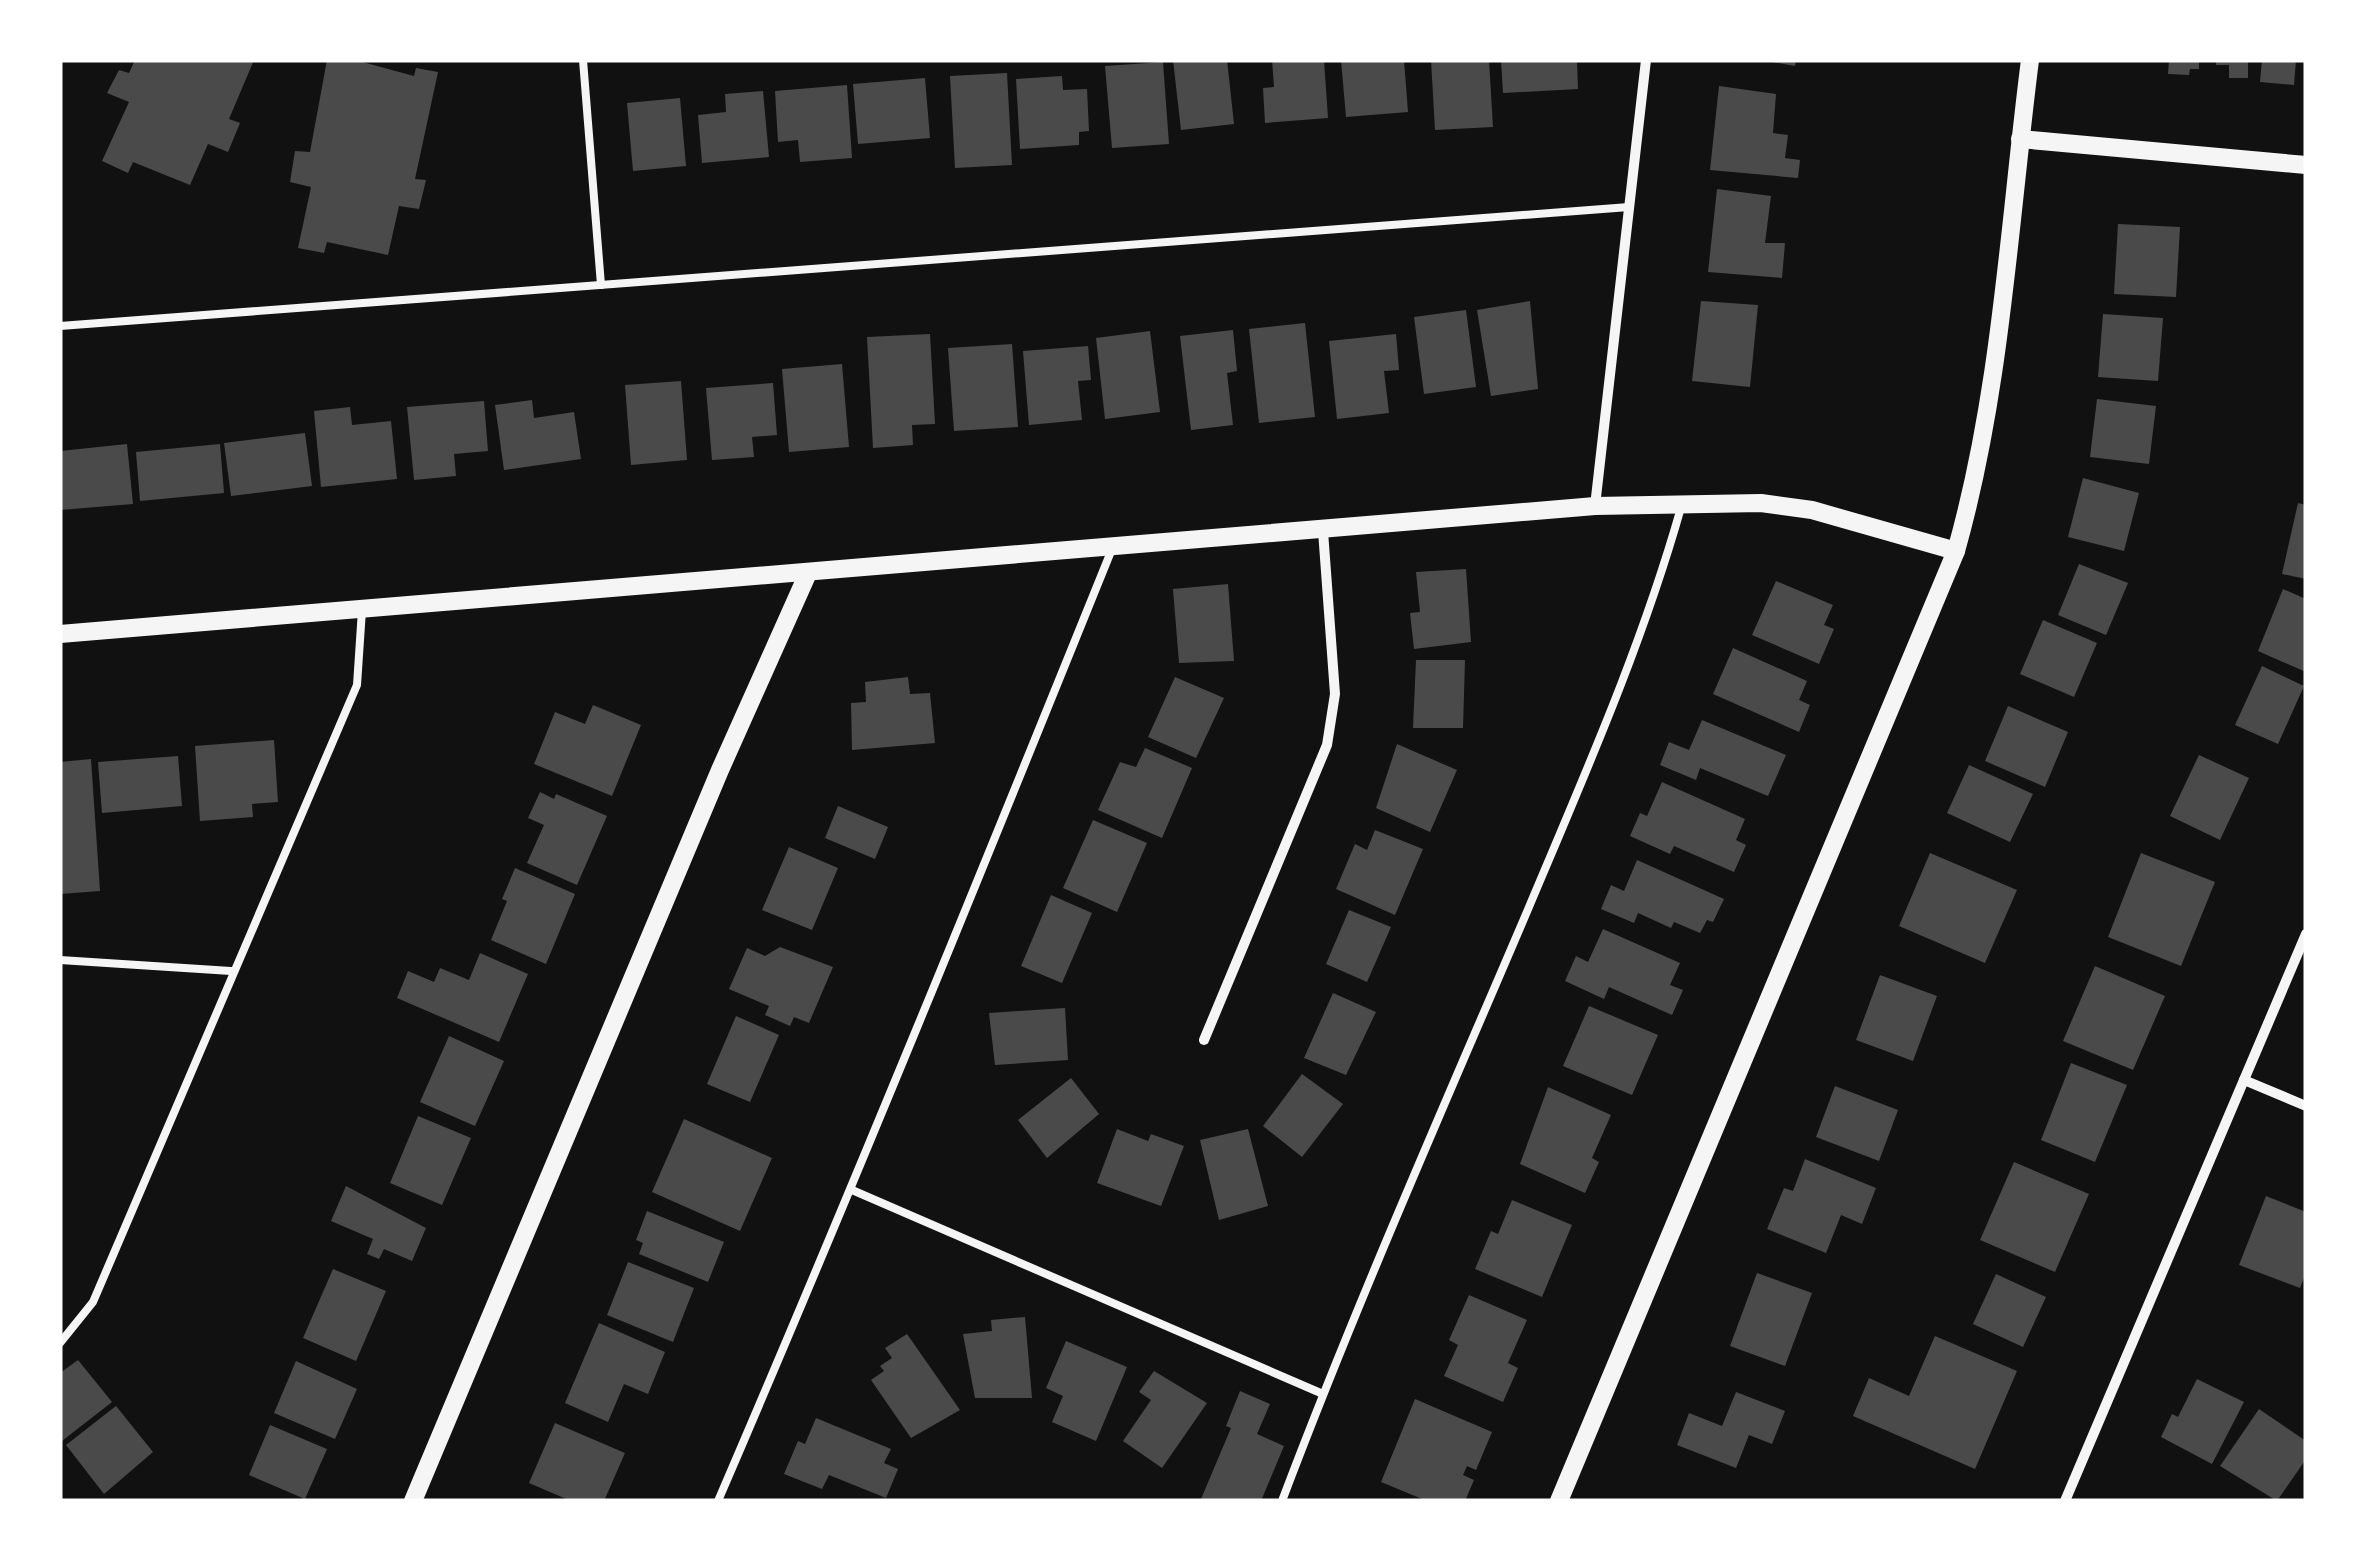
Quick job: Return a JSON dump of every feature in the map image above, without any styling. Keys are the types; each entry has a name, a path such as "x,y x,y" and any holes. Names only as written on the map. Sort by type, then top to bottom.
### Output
{"street":[{"path":"1595,506 1646,60"},
{"path":"1559,1501 1956,551 1987,414 2030,60"},
{"path":"2020,140 2306,165"},
{"path":"60,634 1595,506 1761,503 1812,510 1956,551"},
{"path":"1204,1040 1327,746 1335,694 1324,531"},
{"path":"414,1501 720,770 808,573"},
{"path":"2065,1501 2306,934"},
{"path":"2244,1080 2306,1106"}],"lane":[{"path":"583,60 601,285"},
{"path":"60,326 1629,207"},
{"path":"1282,1501 1323,1394 1584,778 1654,602 1682,504"},
{"path":"718,1501 852,1190 880,1106 925,1010 1112,548"},
{"path":"60,1343 93,1302 231,971 357,684 362,610"},
{"path":"60,960 231,971"},
{"path":"852,1190 1323,1394"}],"building":[{"path":"135,60 254,60 229,119 240,123 228,152 208,144 190,185 133,162 128,173 102,161 129,102 107,93 119,70 129,73"},
{"path":"327,60 355,60 414,76 416,68 438,72 415,179 426,180 419,209 399,206 388,255 327,242 324,253 298,248 311,187 290,182 295,151 310,152"},
{"path":"1173,60 1227,60 1234,124 1181,130"},
{"path":"1272,60 1324,60 1328,118 1265,123 1263,88 1274,87"},
{"path":"1341,60 1404,60 1408,112 1346,117"},
{"path":"1431,60 1489,60 1493,127 1435,130"},
{"path":"1501,60 1577,60 1578,89 1503,93"},
{"path":"1760,60 1796,60 1795,66"},
{"path":"2169,60 2199,60 2199,69 2190,69 2189,75 2168,74"},
{"path":"2216,60 2248,60 2248,78 2229,78 2229,65 2216,65"},
{"path":"2262,60 2296,60 2294,85 2260,82"},
{"path":"1163,62 1169,144 1112,148 1105,66"},
{"path":"1007,73 1012,165 955,168 950,76"},
{"path":"1062,76 1063,90 1087,89 1089,131 1079,132 1079,145 1020,149 1016,79"},
{"path":"925,78 930,138 858,144 853,84"},
{"path":"847,85 852,158 800,162 798,140 778,142 775,91"},
{"path":"1719,86 1776,94 1773,133 1788,135 1785,158 1800,160 1798,178 1710,170"},
{"path":"763,91 769,157 702,163 698,115 726,112 725,94"},
{"path":"680,98 686,166 633,171 627,103"},
{"path":"1717,189 1771,196 1765,243 1785,243 1782,278 1708,272"},
{"path":"2118,224 2180,227 2176,297 2114,294"},
{"path":"1530,301 1538,389 1491,396 1477,310"},
{"path":"1701,301 1758,305 1750,387 1692,381"},
{"path":"1466,310 1476,387 1424,394 1414,317"},
{"path":"2103,314 2163,318 2158,381 2098,377"},
{"path":"1305,323 1315,417 1259,423 1249,329"},
{"path":"1233,330 1237,371 1227,373 1233,425 1191,430 1180,336"},
{"path":"1150,331 1160,412 1105,419 1096,338"},
{"path":"930,334 935,424 912,425 913,445 873,448 867,337"},
{"path":"1396,334 1399,370 1384,371 1389,413 1337,419 1329,341"},
{"path":"1012,344 1018,427 954,431 948,348"},
{"path":"1088,346 1091,380 1078,381 1082,420 1029,425 1023,351"},
{"path":"842,364 849,447 789,452 782,369"},
{"path":"681,381 687,460 631,465 625,385"},
{"path":"773,383 777,435 752,437 754,457 712,460 706,388"},
{"path":"2097,399 2156,406 2149,464 2090,457"},
{"path":"532,400 534,418 574,412 581,459 504,470 495,405"},
{"path":"484,401 488,451 454,454 456,476 414,480 407,407"},
{"path":"350,407 352,425 391,421 397,479 321,487 314,411"},
{"path":"305,433 312,486 231,496 224,443"},
{"path":"127,444 133,504 60,510 60,451"},
{"path":"220,444 224,493 140,501 136,452"},
{"path":"2083,478 2139,493 2124,551 2068,537"},
{"path":"2298,503 2306,505 2306,579 2282,574"},
{"path":"2079,564 2128,583 2106,635 2058,615"},
{"path":"1466,569 1471,642 1414,649 1410,613 1420,612 1416,572"},
{"path":"1776,581 1833,605 1824,625 1834,629 1819,664 1752,635"},
{"path":"1228,584 1234,661 1179,663 1173,589"},
{"path":"2283,589 2306,599 2306,672 2258,651"},
{"path":"2043,620 2097,643 2074,697 2020,674"},
{"path":"1733,648 1807,681 1799,700 1810,705 1799,732 1713,694"},
{"path":"1416,660 1465,660 1463,728 1413,728"},
{"path":"2262,666 2304,686 2278,744 2235,725"},
{"path":"908,677 910,694 930,693 935,743 852,750 851,703 866,702 865,682"},
{"path":"1175,677 1224,698 1196,758 1148,737"},
{"path":"593,705 641,725 612,796 534,764 555,712 585,724"},
{"path":"2008,706 2068,732 2045,787 1985,761"},
{"path":"1702,720 1786,755 1768,796 1700,768 1696,780 1660,765 1669,742 1689,750"},
{"path":"274,740 278,802 252,804 253,817 200,821 195,746"},
{"path":"1397,744 1457,770 1430,832 1376,808"},
{"path":"1145,748 1192,768 1162,838 1098,810 1120,762 1136,767"},
{"path":"2199,755 2249,778 2220,840 2170,816"},
{"path":"178,756 182,806 102,813 98,762"},
{"path":"91,759 100,891 60,894 60,762"},
{"path":"1969,765 2033,794 2010,842 1947,813"},
{"path":"1662,782 1745,819 1736,840 1746,845 1734,872 1674,846 1670,854 1630,836 1640,813 1647,816"},
{"path":"540,792 554,799 556,794 607,816 577,885 527,863 544,825 528,818"},
{"path":"838,806 888,827 875,859 825,838"},
{"path":"1093,820 1147,843 1117,912 1063,888"},
{"path":"1375,830 1423,849 1395,915 1336,889 1355,844 1367,850"},
{"path":"789,847 838,868 812,930 762,910"},
{"path":"1930,853 2017,890 1985,963 1899,926"},
{"path":"2141,853 2215,882 2181,966 2108,937"},
{"path":"1637,860 1724,899 1713,922 1707,920 1700,933 1674,922 1671,928 1638,913 1634,923 1601,909 1611,885 1624,891"},
{"path":"515,868 575,894 546,964 491,940"},
{"path":"1051,895 1092,913 1062,983 1021,966"},
{"path":"1349,910 1391,927 1367,982 1326,964"},
{"path":"1603,929 1680,963 1670,985 1683,990 1672,1015 1609,987 1604,999 1565,981 1576,956 1588,962"},
{"path":"780,947 833,967 809,1023 794,1017 790,1026 765,1015 769,1006 729,989 747,948 765,956"},
{"path":"480,953 528,974 499,1042 397,998 408,971 434,982 440,968 469,980"},
{"path":"2095,966 2165,996 2133,1070 2063,1041"},
{"path":"1880,975 1937,996 1913,1061 1856,1040"},
{"path":"1333,993 1376,1012 1346,1075 1304,1058"},
{"path":"1589,1006 1658,1035 1632,1095 1563,1066"},
{"path":"1065,1008 1068,1060 995,1065 989,1013"},
{"path":"736,1016 779,1035 750,1102 707,1084"},
{"path":"449,1036 504,1061 475,1126 420,1102"},
{"path":"2071,1063 2127,1085 2095,1162 2041,1140"},
{"path":"1302,1074 1343,1104 1302,1157 1263,1126"},
{"path":"1071,1078 1099,1114 1047,1158 1018,1120"},
{"path":"1835,1086 1898,1110 1879,1161 1816,1137"},
{"path":"1548,1087 1611,1115 1592,1158 1599,1162 1585,1193 1520,1164"},
{"path":"418,1116 471,1138 442,1205 390,1183"},
{"path":"684,1119 772,1158 740,1231 652,1192"},
{"path":"1117,1129 1148,1141 1151,1134 1184,1146 1161,1206 1097,1183"},
{"path":"1248,1129 1268,1206 1219,1220 1200,1140"},
{"path":"1805,1159 1876,1188 1862,1224 1841,1215 1826,1253 1767,1229 1784,1188 1793,1191"},
{"path":"2014,1162 2089,1194 2055,1272 1980,1240"},
{"path":"346,1186 426,1228 412,1261 384,1249 379,1259 367,1254 373,1239 331,1221"},
{"path":"2266,1196 2306,1212 2306,1273 2300,1288 2239,1265"},
{"path":"1512,1200 1572,1225 1542,1297 1475,1269 1491,1231 1498,1234"},
{"path":"647,1211 724,1242 708,1282 639,1254 643,1243 636,1240"},
{"path":"628,1262 694,1288 673,1342 607,1315"},
{"path":"333,1269 386,1291 356,1361 303,1338"},
{"path":"1757,1273 1812,1293 1785,1366 1730,1346"},
{"path":"1996,1274 2046,1297 2023,1347 1973,1324"},
{"path":"1469,1295 1527,1320 1508,1363 1518,1368 1503,1402 1444,1376 1458,1345 1449,1340"},
{"path":"1025,1317 1032,1398 975,1398 963,1334 992,1331 991,1320"},
{"path":"599,1323 665,1352 648,1394 624,1384 608,1422 565,1403"},
{"path":"907,1334 960,1410 911,1438 871,1380 884,1371 880,1366 892,1358 885,1348"},
{"path":"1935,1336 2017,1371 1975,1469 1853,1416 1869,1378 1909,1396"},
{"path":"1066,1341 1127,1367 1096,1441 1052,1422 1063,1396 1046,1388"},
{"path":"78,1360 112,1402 62,1441 60,1373"},
{"path":"296,1361 357,1389 335,1439 274,1413"},
{"path":"1154,1371 1207,1403 1162,1468 1123,1441 1151,1400 1139,1392"},
{"path":"2197,1379 2244,1402 2212,1464 2161,1437 2172,1414 2178,1417"},
{"path":"1240,1391 1270,1404 1257,1434 1284,1446 1261,1501 1204,1501 1201,1499 1231,1428 1226,1426"},
{"path":"1736,1392 1785,1411 1772,1444 1749,1435 1736,1468 1677,1445 1689,1413 1722,1426"},
{"path":"1415,1399 1492,1432 1476,1470 1467,1466 1463,1475 1474,1480 1465,1501 1427,1501 1381,1482"},
{"path":"116,1406 153,1452 104,1494 66,1445"},
{"path":"2259,1409 2306,1441 2306,1459 2277,1501 2220,1466"},
{"path":"816,1418 891,1449 884,1463 898,1469 886,1498 829,1475 822,1489 784,1474 798,1441 805,1444"},
{"path":"555,1423 625,1453 604,1501 571,1501 529,1483"},
{"path":"270,1425 327,1449 305,1499 249,1475"}]}
